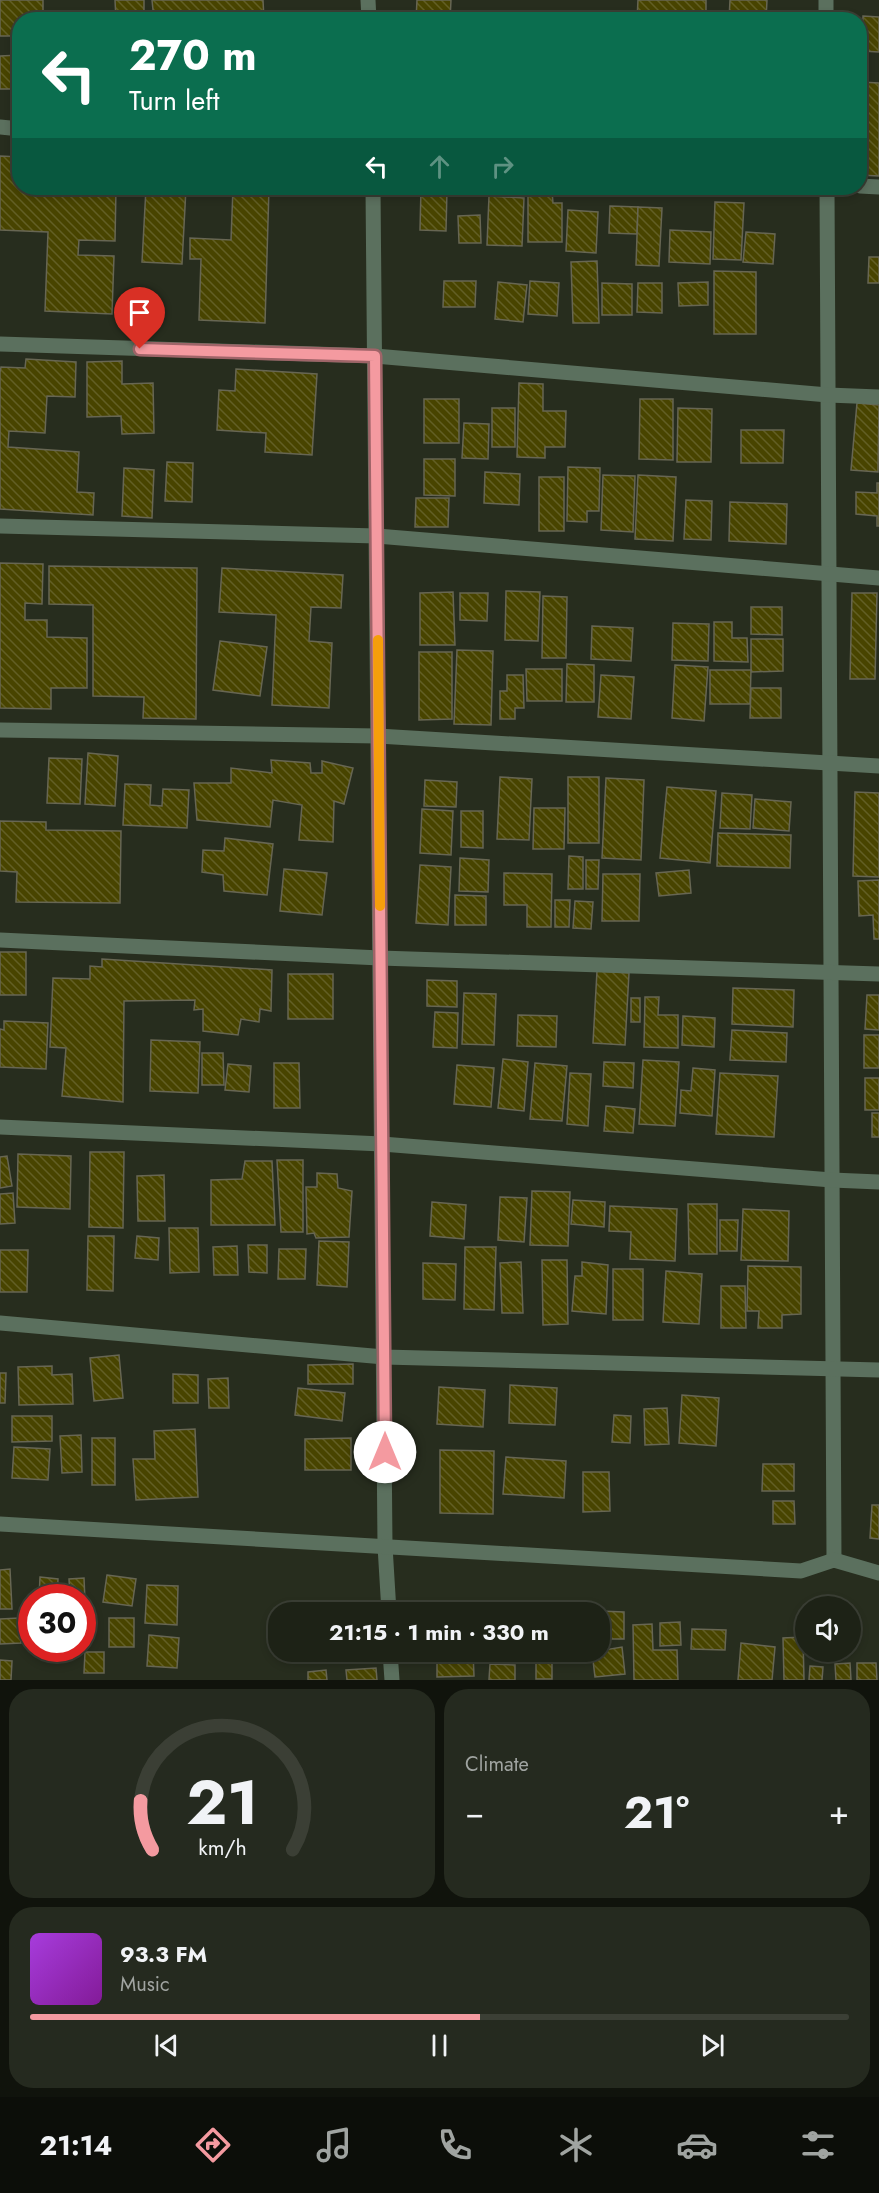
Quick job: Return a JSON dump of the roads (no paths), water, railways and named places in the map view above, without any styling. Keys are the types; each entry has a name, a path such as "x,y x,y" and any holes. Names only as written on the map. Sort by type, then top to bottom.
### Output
{"street":[{"path":"373,195 386,1546 389,1602"},
{"path":"827,195 834,1560"},
{"path":"0,344 375,356 828,395 879,397"},
{"path":"0,526 376,536 879,578"},
{"path":"0,730 378,736 879,766"},
{"path":"0,940 380,958 879,974"},
{"path":"0,1127 382,1144 879,1182"},
{"path":"0,1323 384,1357 879,1370"},
{"path":"0,1524 801,1571 834,1560 879,1574"},
{"path":"391,1662 392,1680"}]}
